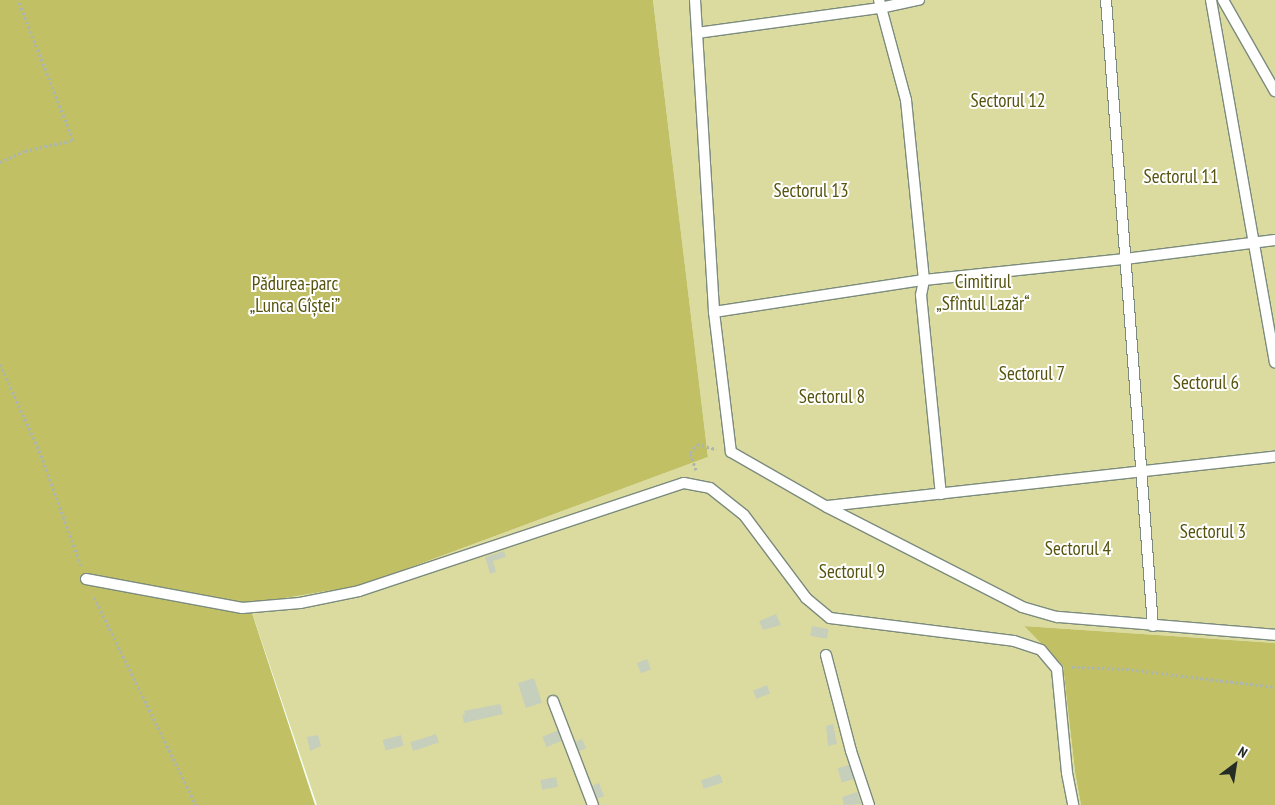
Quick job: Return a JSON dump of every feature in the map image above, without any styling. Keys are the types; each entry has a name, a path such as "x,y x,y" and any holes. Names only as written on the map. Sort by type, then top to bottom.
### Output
{"lane":[{"path":"694,0 714,312 731,452 827,506 1022,607 1058,617 1275,635"},
{"path":"697,33 879,4 919,0"},
{"path":"1106,0 1153,626"},
{"path":"1211,0 1256,242 1275,362"},
{"path":"1223,0 1275,91"},
{"path":"879,4 906,100 924,280 921,296 941,494"},
{"path":"714,312 924,280 1125,259 1275,240"},
{"path":"827,506 1275,457"},
{"path":"86,579 242,608 300,603 359,591 684,483 710,488 744,515 806,598 830,618 1014,641 1041,650 1057,669 1067,773 1073,805"},
{"path":"826,655 869,805"},
{"path":"553,701 593,805"}],"path":[{"path":"0,162 24,151 73,140 18,0"},
{"path":"0,364 4,377 41,455 86,579 196,805"},
{"path":"0,379 4,377"},
{"path":"710,488 697,474 690,453 697,444 731,452"},
{"path":"1057,669 1081,666 1126,669 1275,687"}],"green space":[{"name":"Pădurea-parc „Lunca Gîștei”","path":"0,0 653,0 708,457 363,585 249,604 315,805 0,805"},
{"name":"Cimitirul „Sfîntul Lazăr“","path":"653,0 1275,0 1275,643 1024,626 1063,666 1075,772 1081,805 317,805 249,604 363,585 708,457"},
{"path":"1024,626 1275,643 1275,805 1081,805 1075,772 1063,666"}],"building":[{"path":"504,551 506,557 493,561 496,572 490,574 485,557"},
{"path":"776,614 781,625 763,630 759,621"},
{"path":"812,626 829,629 827,639 810,636"},
{"path":"647,659 651,669 641,673 637,663"},
{"path":"534,678 542,703 526,708 518,683"},
{"path":"767,685 770,693 756,699 753,690"},
{"path":"500,704 503,714 464,723 462,715 465,715 464,711"},
{"path":"833,724 837,744 828,746 826,726"},
{"path":"559,730 563,740 546,747 542,737"},
{"path":"436,734 439,743 413,751 410,742"},
{"path":"318,735 321,746 310,751 307,737"},
{"path":"401,735 404,746 385,751 383,740"},
{"path":"582,739 586,748 577,752 573,743"},
{"path":"852,764 856,778 842,783 838,768"},
{"path":"720,774 723,783 704,789 701,780"},
{"path":"556,777 558,787 542,790 540,780"},
{"path":"599,783 604,796 595,800 590,787"},
{"path":"857,792 861,804 844,805 842,797"}],"park label":[{"name":"Sectorul 12","path":"1008,101"},
{"name":"Sectorul 11","path":"1181,177"},
{"name":"Sectorul 13","path":"811,191"},
{"name":"Sectorul 7","path":"1032,374"},
{"name":"Sectorul 6","path":"1206,383"},
{"name":"Sectorul 8","path":"832,397"},
{"name":"Sectorul 3","path":"1213,532"},
{"name":"Sectorul 4","path":"1078,549"},
{"name":"Sectorul 9","path":"852,572"}]}
